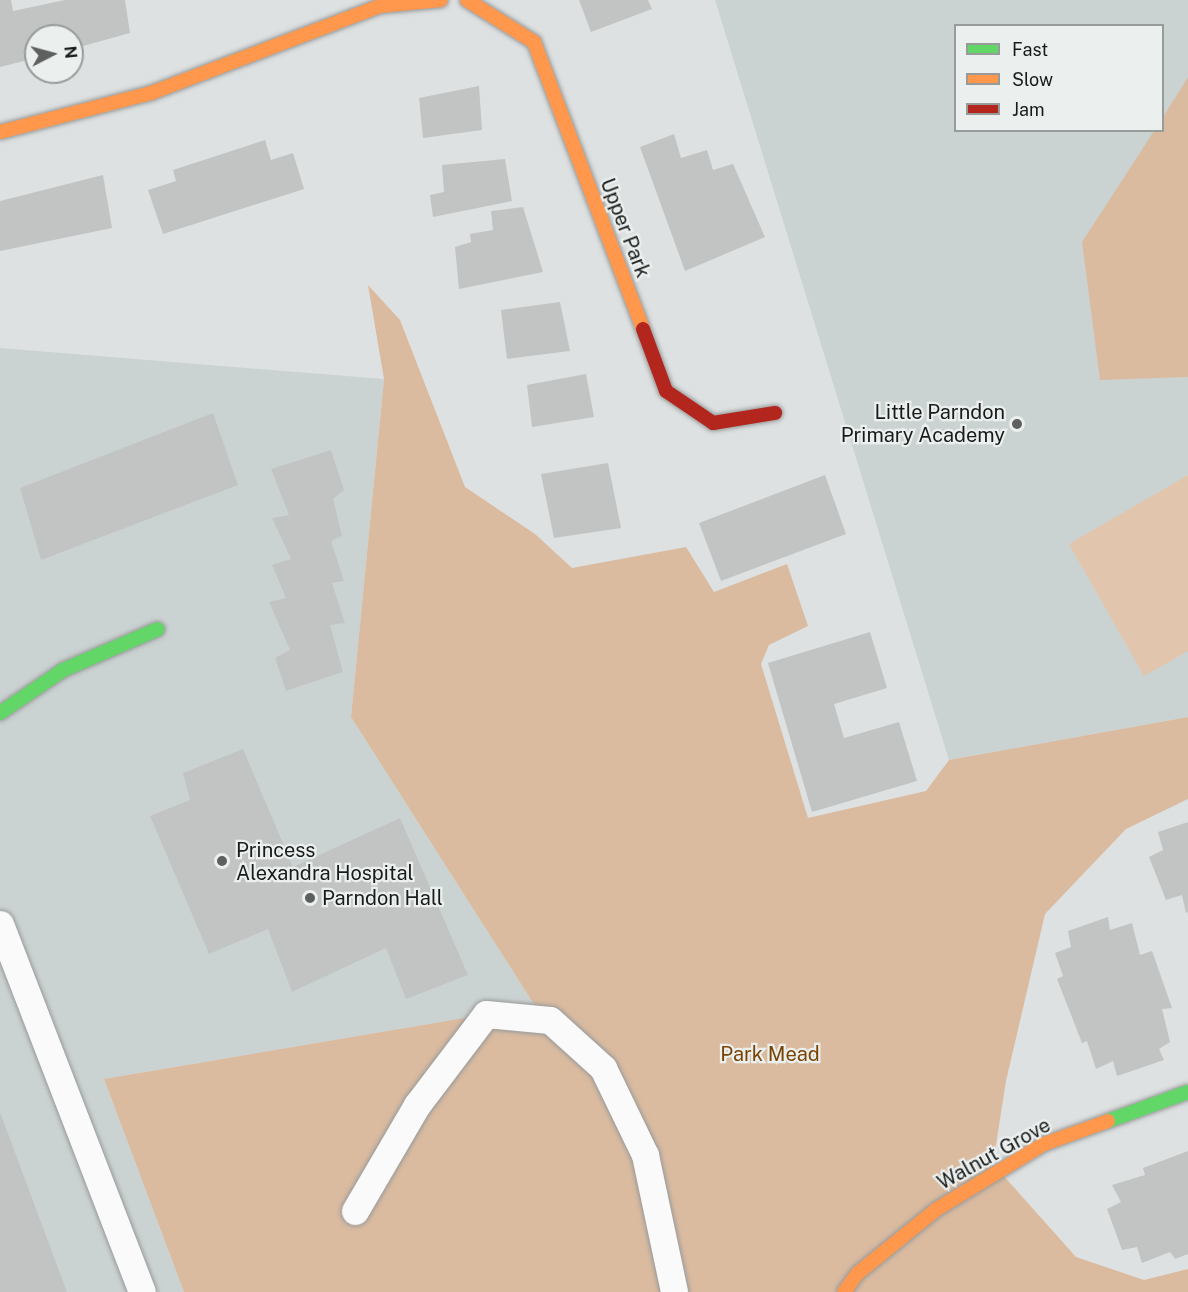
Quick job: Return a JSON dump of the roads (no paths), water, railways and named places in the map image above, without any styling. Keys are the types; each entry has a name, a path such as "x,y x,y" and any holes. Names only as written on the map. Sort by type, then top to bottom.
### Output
{"street":[{"path":"0,132 151,93 380,6 441,0"},
{"name":"Upper Park","path":"467,0 534,42 666,391 713,423 775,413"},
{"path":"0,714 63,670 158,629"},
{"name":"Walnut Grove","path":"844,1292 858,1273 937,1209 1044,1144 1188,1092"}],"lane":[{"path":"0,924 142,1292"},
{"path":"355,1211 417,1105 486,1014 550,1020 603,1068 645,1155 674,1292"}],"place":[{"name":"Little Parndon Primary Academy","path":"1017,424"},
{"name":"Princess Alexandra Hospital","path":"222,861"},
{"name":"Parndon Hall","path":"310,898"}],"park label":[{"name":"Park Mead","path":"770,1054"}]}
